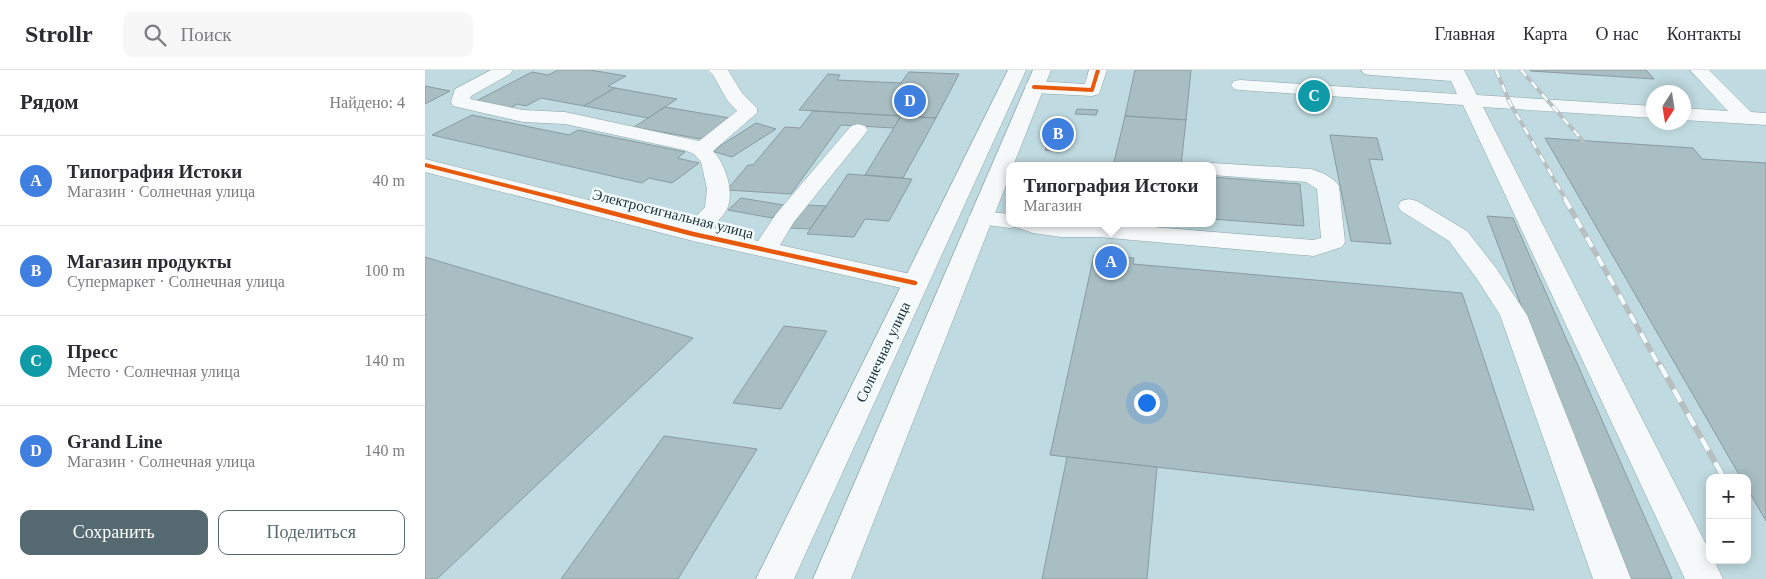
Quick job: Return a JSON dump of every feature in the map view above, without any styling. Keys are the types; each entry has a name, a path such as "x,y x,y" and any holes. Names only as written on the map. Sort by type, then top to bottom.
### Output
{"main road":[{"path":"504,70 462,93 460,102 523,116 565,118 690,145 701,150 711,161 718,190 716,208 693,234"},
{"path":"701,150 747,113 747,108 734,96 720,71 717,70"},
{"name":"Солнечная улица","path":"775,579 1017,70"},
{"path":"832,579 1038,78 1092,90 1098,70"},
{"path":"1370,70 1456,73 1704,579"},
{"path":"1699,70 1746,118"},
{"path":"1240,85 1646,112"},
{"path":"1691,115 1766,119"},
{"path":"765,249 785,219 858,130"},
{"name":"Электросигнальная улица","path":"425,165 693,234 915,284 951,287"},
{"path":"1038,227 1059,230 1098,230 1313,248 1333,242 1327,186 1311,176 1216,169"},
{"path":"1409,206 1458,236 1487,274 1513,315 1612,579"},
{"path":"979,218 1006,221"}],"building":[{"path":"558,70 590,70 626,76 608,86 615,88 584,106 541,98 526,106 517,104 511,108 476,101 532,72 548,75"},
{"path":"1135,70 1191,70 1186,120 1125,116"},
{"path":"1646,70 1654,79 1531,71"},
{"path":"909,72 959,74 936,118 799,110 828,74 840,75 837,80 901,83"},
{"path":"425,86 450,91 425,104"},
{"path":"615,88 677,99 648,118 584,106"},
{"path":"665,107 730,118 701,139 634,127"},
{"path":"1077,109 1098,110 1096,115 1075,114"},
{"path":"813,111 901,116 894,128 841,125 791,194 727,190 748,165 753,165 785,127 800,128"},
{"path":"472,115 569,135 578,130 685,152 677,158 699,163 672,183 649,178 642,183 432,135"},
{"path":"901,116 936,118 903,178 865,175"},
{"path":"1125,116 1186,120 1181,162 1114,162"},
{"path":"756,123 776,129 732,157 712,151"},
{"path":"1053,128 1067,129 1059,152 1045,150"},
{"path":"1330,135 1377,138 1383,160 1369,159 1391,244 1351,241"},
{"path":"1545,138 1693,148 1702,159 1766,163 1766,521 1751,495 1751,474 1739,474"},
{"path":"848,174 912,179 889,221 865,219 854,237 807,234"},
{"path":"1216,177 1300,184 1304,226 1216,219"},
{"path":"741,198 784,205 772,218 728,210"},
{"path":"807,205 826,206 810,229 790,228"},
{"path":"1487,216 1513,218 1672,579 1625,579"},
{"path":"1094,255 1134,258 1133,264 1462,293 1534,510 1050,455"},
{"path":"425,257 693,338 437,579 425,579"},
{"path":"784,326 827,331 781,409 733,403"},
{"path":"664,436 757,449 678,579 561,579"},
{"path":"1067,457 1157,467 1147,579 1042,579"}],"railway":[{"path":"1496,70 1510,103 1566,200"},
{"path":"1521,70 1583,141"},
{"path":"1565,199 1660,367"},
{"path":"1660,365 1722,474"}],"cycle path":[{"path":"1034,87 1092,90 1098,70"},
{"path":"425,165 693,234 915,283"}],"place":[{"name":"Пресс","path":"1314,96"},
{"name":"Grand Line","path":"910,101"},
{"name":"Магазин продукты","path":"1058,134"},
{"name":"Типография Истоки","path":"1111,262"}]}
